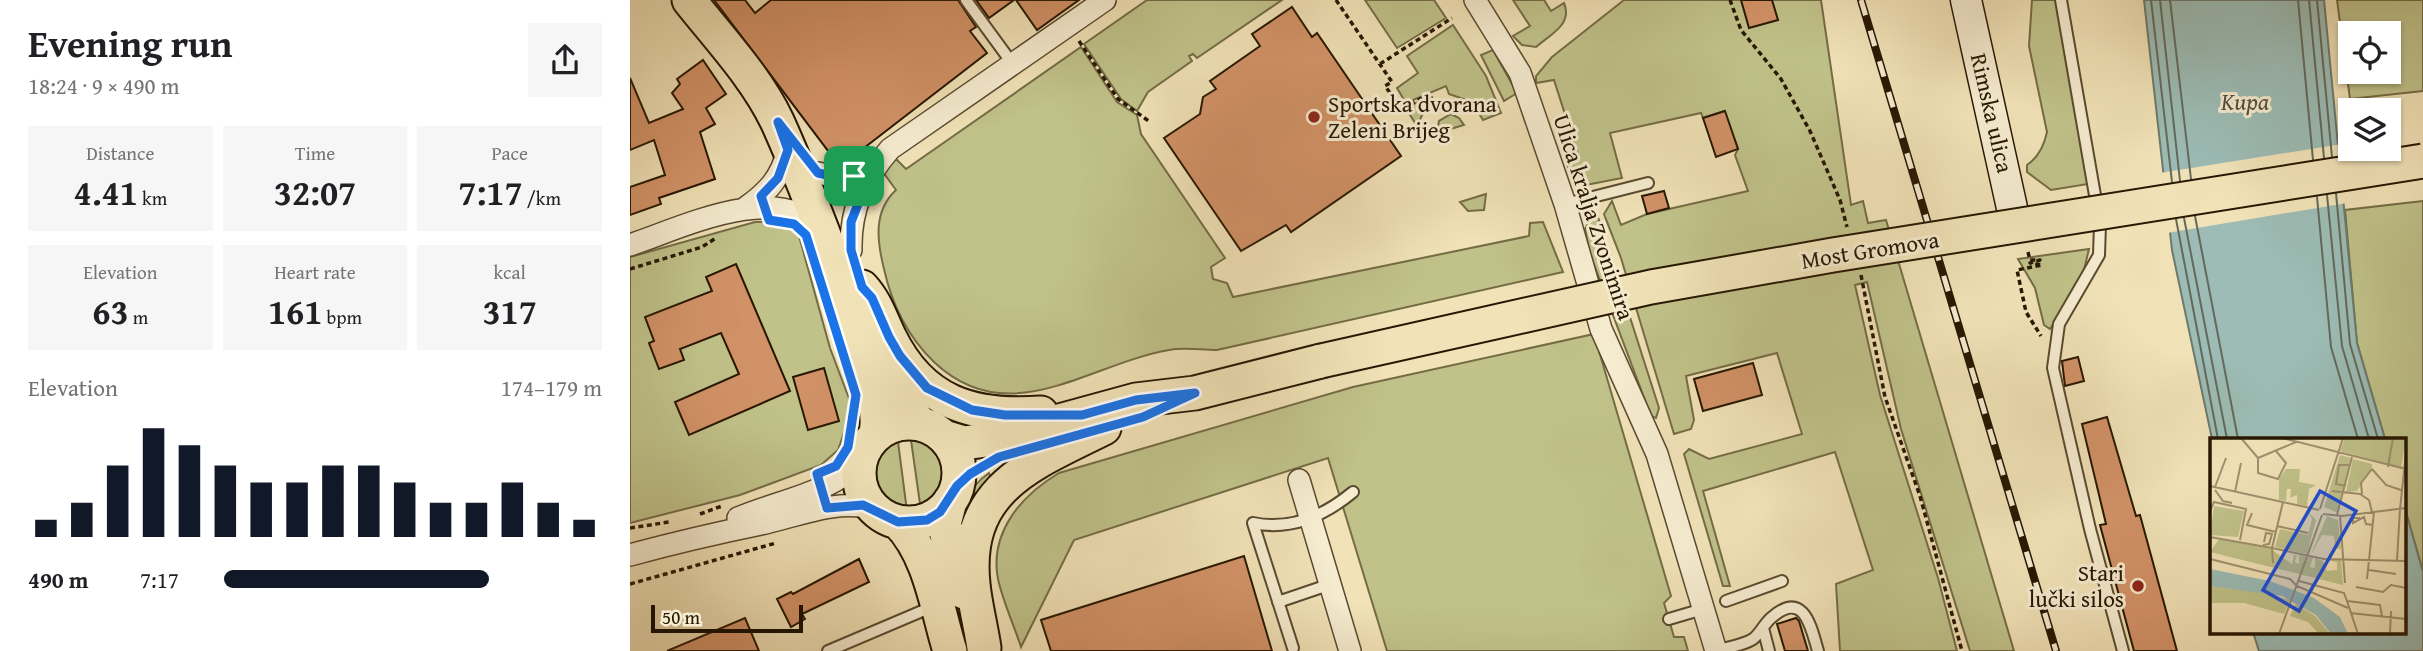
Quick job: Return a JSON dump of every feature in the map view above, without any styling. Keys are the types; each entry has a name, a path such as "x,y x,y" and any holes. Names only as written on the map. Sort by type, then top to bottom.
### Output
{"main road":[{"path":"689,0 755,86 783,136 862,287 897,395 909,415 933,431 957,460 954,493 945,514 947,538 985,650"},
{"name":"Rimska ulica","path":"1966,0 2022,239"},
{"path":"783,136 818,173 874,391 879,416 867,449 860,487 916,545 950,651"},
{"name":"Most Gromova","path":"1093,421 1160,411 1195,393 1321,361 1651,287 2022,239 2423,161"},
{"path":"862,287 872,298 900,356 927,388 944,399 972,410 990,413 1093,421"},
{"path":"867,449 889,426 905,423 976,442 1093,421"},
{"path":"885,515 927,520 940,512 970,474 999,457 1093,421"},
{"path":"985,650 973,586 972,560 981,518 1000,488 1093,421"}],"street":[{"path":"630,245 743,209 792,210 817,224 837,241 851,222 871,171 890,149 1105,0"},
{"name":"Ulica kralja Zvonimira","path":"1475,0 1517,63 1566,204 1601,329 1657,454 1715,651"},
{"path":"743,209 771,188 778,178 783,136"},
{"path":"818,173 842,178 871,171"},
{"path":"706,534 741,517 821,487 867,449"},
{"path":"1299,480 1350,651"},
{"path":"630,555 706,534 850,504 885,515"}],"lane":[{"path":"966,0 1012,63"},
{"path":"2061,0 2100,224 2099,255 2059,324 2054,344 2056,382 2090,529 2123,651"},
{"path":"1566,204 1648,183"},
{"path":"1293,648 1253,523 1283,526 1311,518 1324,513 1353,492"},
{"path":"1726,601 1782,581"},
{"path":"1278,602 1331,584"},
{"path":"828,651 937,606"},
{"path":"1669,619 1703,609"},
{"path":"1715,651 1751,640 1770,619 1783,611 1802,610 1809,617 1818,651"},
{"path":"1763,628 1769,651"}],"path":[{"path":"1343,0 1337,2 1392,82 1385,86 1401,108 1431,94"},
{"path":"1730,0 1741,30 1780,79 1810,131 1840,200 1850,236"},
{"path":"1380,64 1452,18"},
{"path":"1068,25 1118,99 1150,122"},
{"path":"630,269 702,247 719,236"},
{"path":"2022,239 2030,260 2040,260 2030,263 2042,265 2017,270 2026,312 2035,329 2054,344"},
{"path":"1860,272 1885,397 1920,496 1962,651"},
{"path":"630,584 783,540"}],"green space":[{"path":"1147,0 1282,0 1197,58 1193,54 1189,56 1192,61 1148,92 1137,111 1121,99 1084,44"},
{"path":"1365,0 1434,0 1446,18 1397,48"},
{"path":"1513,0 1544,0 1551,11 1564,3 1566,17 1559,28 1536,47 1522,45 1513,36 1530,26"},
{"path":"1624,0 1821,0 1851,205 1863,201 1868,223 1886,220 2014,651 1970,651 1901,429 1867,282 1855,285 1880,395 1938,578 1957,651 1840,651 1836,584 1873,570 1835,452 1703,491 1730,586 1723,586 1684,454 1689,449 1709,459 1802,434 1777,353 1686,376 1694,420 1691,429 1674,434 1621,258 1604,214 1612,201 1621,225 1647,214 1748,191 1735,155 1738,149 1724,111 1703,118 1701,113 1610,133 1622,178 1586,185 1573,181 1566,161 1578,155 1554,80 1536,83 1536,76 1552,57"},
{"path":"2032,0 2056,0 2088,184 2051,190 2027,172 2027,165 2040,151 2047,132 2029,46"},
{"path":"2337,0 2423,0 2423,91 2350,98 2348,84 2401,84 2401,21 2340,21"},
{"path":"1453,25 1486,76 1501,113 1483,120 1472,102 1449,94 1446,86 1406,103 1397,88 1418,73 1407,56"},
{"path":"1081,47 1117,102 1137,115 1141,134 1225,258 1211,267 1213,279 1227,283 1233,297 1529,236 1530,223 1543,222 1563,272 1217,350 1169,350 1139,357 1049,388 1020,393 991,392 962,382 924,352 908,331 891,295 882,258 879,227 883,207 896,190 883,172 896,159 906,169"},
{"path":"1493,50 1517,93 1504,101 1481,55"},
{"path":"1432,97 1433,102 1424,111 1417,126 1405,107"},
{"path":"1451,114 1459,118 1464,125 1437,133 1439,121"},
{"path":"1486,194 1484,210 1468,211 1460,202"},
{"path":"2423,201 2423,572 2406,512 2406,438 2385,438 2357,343 2345,210"},
{"path":"1598,217 1659,408 1656,418 1651,416 1590,254 1585,229 1590,220"},
{"path":"784,221 799,236 830,348 850,401 846,427 838,450 821,465 740,495 630,523 630,257 755,222"},
{"path":"2089,249 2082,278 2050,329 2044,325 2035,288 2018,259"},
{"path":"1594,334 1671,596 1664,603 1674,637 1684,637 1688,651 1387,651 1328,458 1074,540 1021,647 998,579 999,546 1011,517 1021,504 1059,473 1353,387"},
{"path":"910,433 924,437 935,445 946,467 946,480 941,492 933,503 921,511"},
{"path":"897,434 907,511 882,498 874,488 871,476 871,465 876,453"},
{"path":"989,473 993,484 954,537 958,518 969,493"}],"water":[{"name":"Kupa","path":"2144,0 2324,0 2357,343 2385,438 2212,438 2172,250"},
{"path":"2406,512 2423,572 2423,651 2259,651 2254,634 2406,634"}],"pier":[{"path":"2338,145 2338,161 2343,161 2347,203 2167,233 2160,173"}],"building":[{"path":"714,0 745,0 755,13 771,0 958,0 976,27 970,31 987,53 842,165 838,164"},
{"path":"976,0 1014,0 989,18"},
{"path":"1016,0 1079,0 1037,30"},
{"path":"1741,0 1772,0 1778,20 1749,28"},
{"path":"1292,7 1312,37 1317,33 1401,156 1291,232 1286,225 1241,251 1164,138 1200,114 1203,97 1216,89 1210,81 1260,46 1252,34"},
{"path":"703,60 726,94 706,108 715,124 700,132 715,179 659,198 661,204 630,215 630,187 665,175 654,140 630,150 630,78 649,123 683,109 672,93 680,84 677,79"},
{"path":"1725,111 1738,149 1716,157 1703,118"},
{"path":"1664,191 1669,208 1647,214 1642,196"},
{"path":"736,264 790,391 689,435 675,402 739,374 721,333 680,349 684,360 659,369 649,343 654,341 645,317 712,291 706,277"},
{"path":"2078,357 2084,381 2065,386 2062,361"},
{"path":"1753,363 1762,395 1703,411 1694,379"},
{"path":"824,368 839,421 808,430 793,377"},
{"name":"Stari lučki silos","path":"2107,417 2136,516 2140,515 2177,651 2134,651 2100,525 2106,524 2082,424"},
{"path":"1244,556 1272,651 1051,651 1041,620"},
{"path":"859,559 869,582 802,614 805,619 791,627 777,599 791,592 793,594"},
{"path":"745,618 759,651 667,651"},
{"path":"1796,618 1808,651 1785,651 1777,624"}],"railway":[{"path":"1861,0 2056,651"}],"place":[{"name":"Sportska dvorana Zeleni Brijeg","path":"1314,117"},
{"name":"Stari lučki silos","path":"2138,586"}],"route":[{"path":"778,122 818,173 842,178 854,176 871,171 856,204 850,234 851,250 862,287 872,298 900,356 927,388 944,399 972,410 1005,415 1082,415 1136,400 1195,393 1143,417 999,457 970,474 957,486 950,501 940,512 927,520 898,522 863,505 827,508 817,474 836,466 848,447 856,395 806,235 786,220 769,220 761,196 778,178 788,150 778,122"}]}
